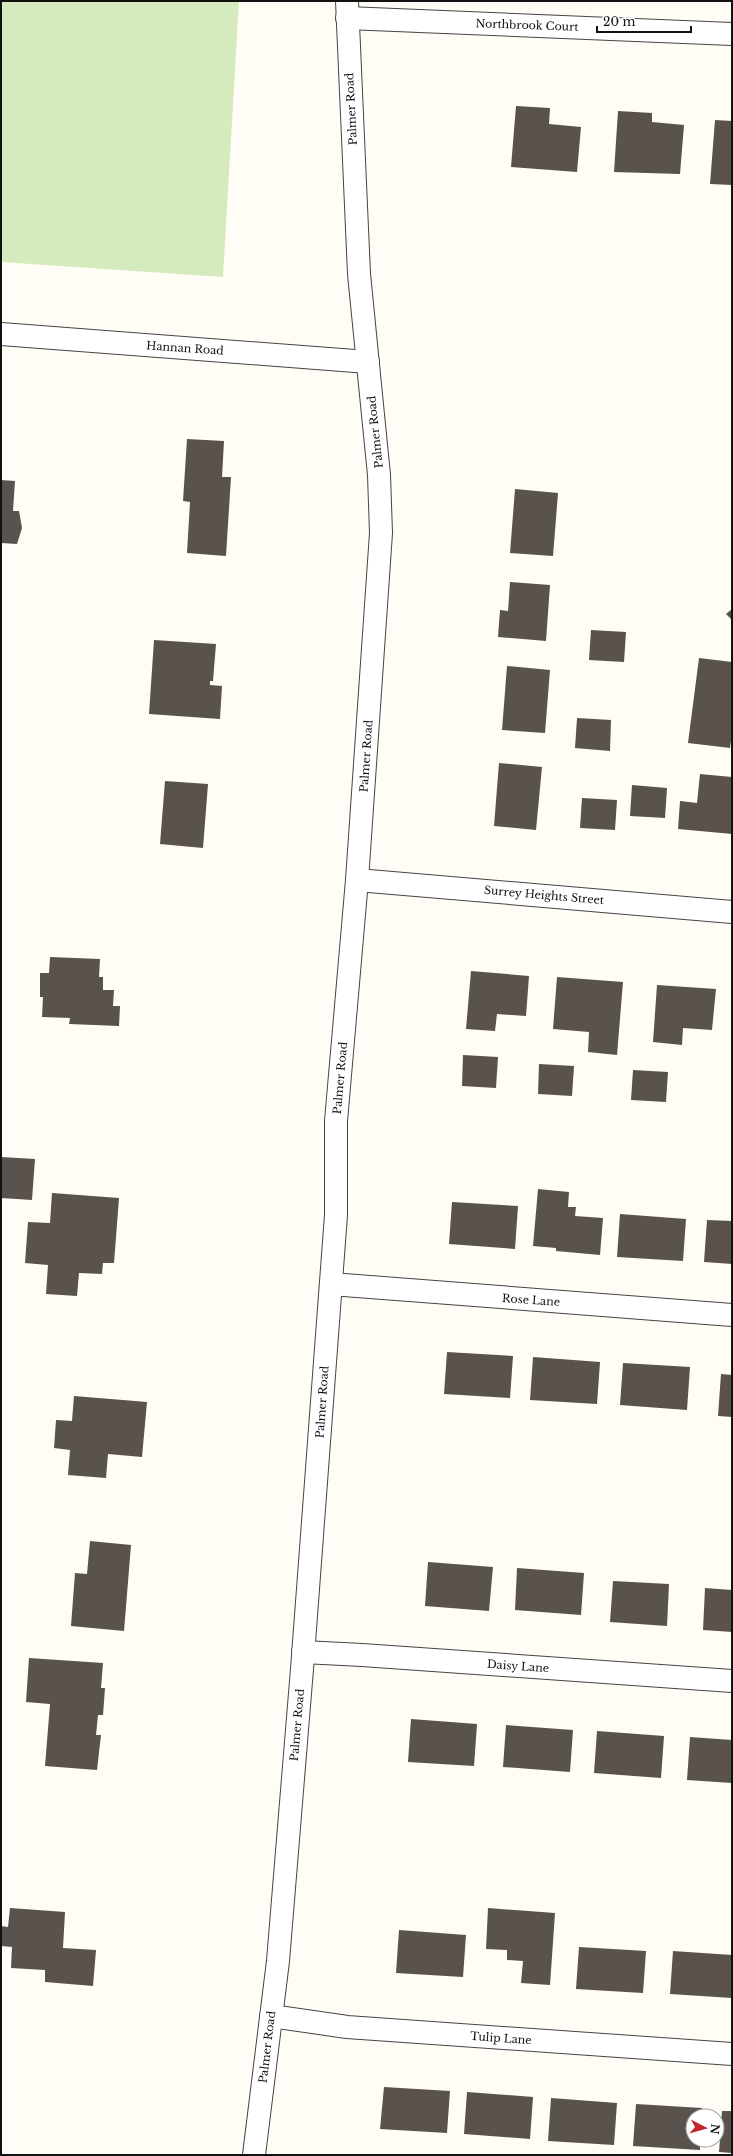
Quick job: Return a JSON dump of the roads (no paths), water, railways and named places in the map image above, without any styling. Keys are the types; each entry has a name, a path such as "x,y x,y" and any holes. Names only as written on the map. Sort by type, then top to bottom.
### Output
{"street":[{"name":"Northbrook Court","path":"347,10 732,34"},
{"name":"Palmer Road","path":"254,2155 278,1961 303,1652 336,1215 336,1121 357,880 381,534 379,475 358,255 347,10"},
{"name":"Hannan Road","path":"1,334 368,362"},
{"name":"Surrey Heights Street","path":"357,880 732,912"},
{"name":"Rose Lane","path":"331,1284 732,1315"},
{"name":"Daisy Lane","path":"303,1652 732,1681"},
{"name":"Tulip Lane","path":"271,2016 347,2027 732,2054"}]}
